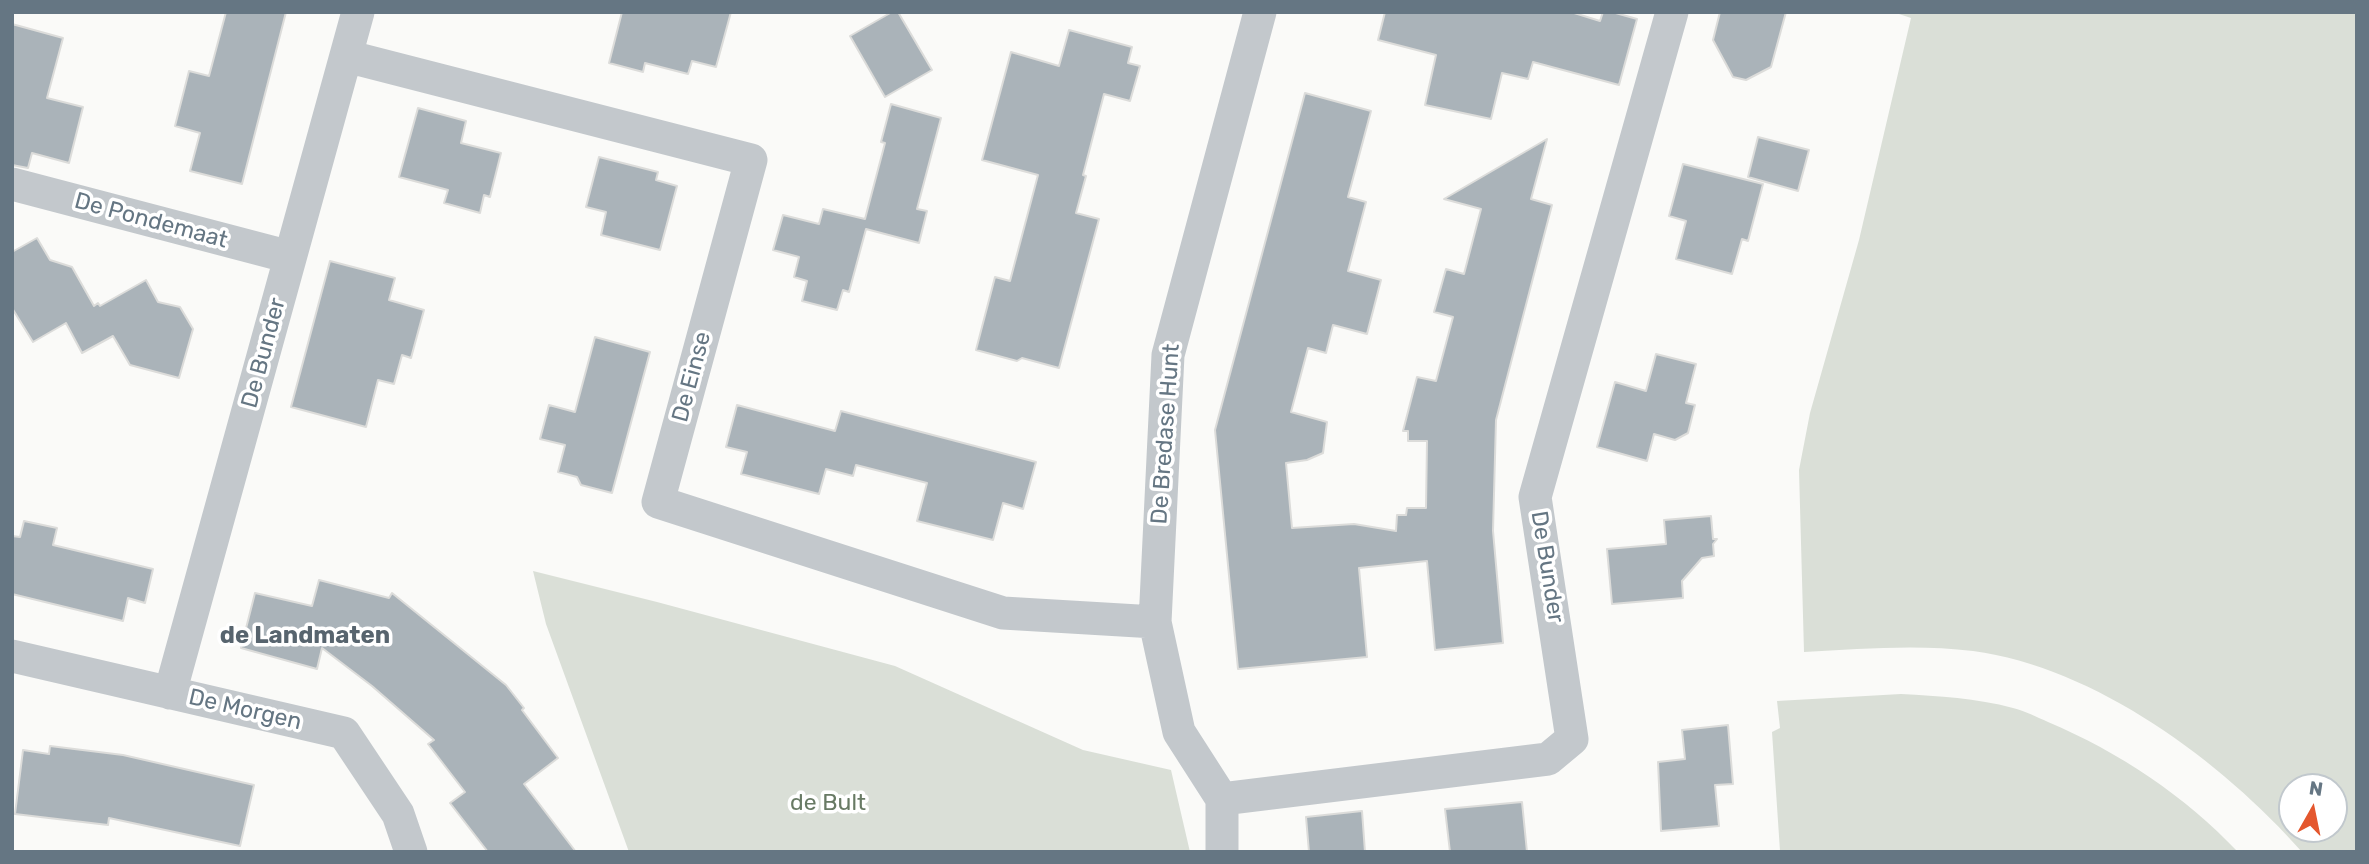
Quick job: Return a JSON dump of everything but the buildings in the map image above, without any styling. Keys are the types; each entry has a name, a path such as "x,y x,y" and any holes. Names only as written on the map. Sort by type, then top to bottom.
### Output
{"street":[{"name":"De Bunder","path":"170,693 358,12"},
{"name":"De Bredase Hunt","path":"1222,799 1179,732 1155,622 1168,355 1260,12"},
{"name":"De Bunder","path":"1222,799 1548,759 1572,739 1535,497 1672,12"},
{"name":"De Einse","path":"346,56 751,160 658,502 1003,613 1155,622"},
{"name":"De Pondemaat","path":"12,184 290,257"},
{"name":"De Morgen","path":"12,656 344,733 398,814 411,852"},
{"path":"1222,799 1222,852"}],"green space":[{"path":"1893,12 2357,12 2357,852 2302,852 2294,843 2348,843 2348,773 2278,773 2278,826 2234,785 2154,724 2065,676 2019,661 1952,649 1888,648 1804,652 1799,470 1810,413 1859,240 1911,18"},
{"name":"de Bult","path":"533,571 895,666 1083,750 1171,770 1190,852 629,852 546,624"},
{"path":"1901,694 1957,698 2017,709 2074,734 2150,777 2196,812 2238,852 1780,851 1772,732 1780,728 1777,701"}],"district":[{"name":"de Landmaten","path":"305,636"}]}
